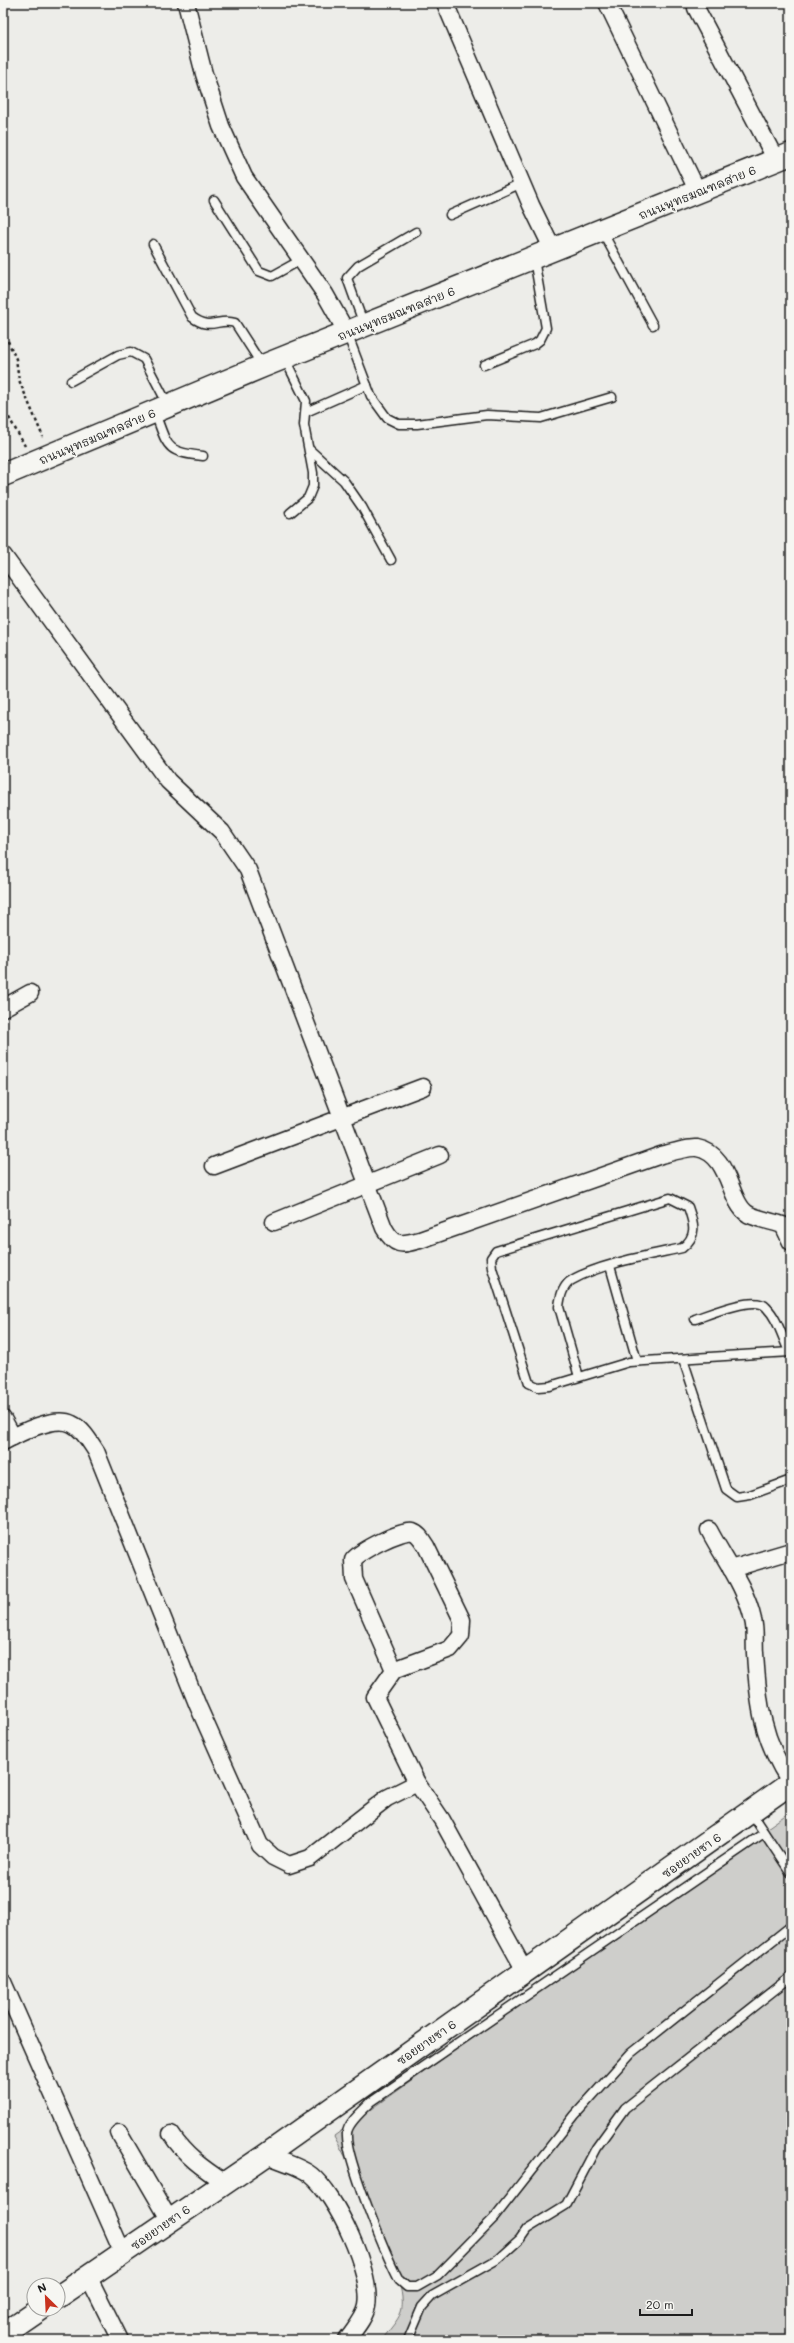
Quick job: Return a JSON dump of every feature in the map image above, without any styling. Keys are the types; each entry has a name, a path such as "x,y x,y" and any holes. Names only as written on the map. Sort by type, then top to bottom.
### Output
{"street":[{"path":"186,3 204,74 221,126 244,177 325,294 356,329"},
{"path":"445,3 522,183 543,254"},
{"path":"607,3 698,192"},
{"path":"696,8 784,157"},
{"name":"ถนนพุทธมณฑลสาย 6","path":"3,475 263,366 784,157"},
{"path":"3,555 168,781 222,832 248,870 344,1117 384,1228 391,1240 403,1244 661,1155 696,1148 715,1157 728,1177 736,1197 748,1214 783,1225 791,1242"},
{"path":"3,1008 30,993"},
{"path":"214,1166 423,1087"},
{"path":"274,1222 440,1156"},
{"path":"3,1419 8,1440 55,1421 72,1423 82,1431 96,1451 198,1706 260,1845 273,1857 289,1865 310,1858 387,1798 417,1783"},
{"path":"710,1530 749,1604 755,1625 756,1673 765,1732 777,1762 791,1783"},
{"path":"394,1670 354,1579 352,1560 365,1550 403,1533 412,1532 423,1541 462,1620 461,1636 450,1649 394,1670 375,1697 417,1783 442,1820 525,1971"},
{"path":"731,1569 791,1551"},
{"name":"ซอยยายชา 6","path":"66,2291 169,2219 266,2155 791,1783"},
{"path":"3,1982 122,2253"},
{"path":"119,2133 169,2219"},
{"path":"171,2134 179,2147 192,2159 225,2183"},
{"path":"266,2155 310,2174 325,2188 335,2204 360,2259 369,2290 367,2308 348,2340"},
{"path":"88,2276 120,2340"},
{"path":"3,2335 29,2317"}],"lane":[{"path":"450,215 522,183"},
{"path":"214,200 259,271 272,276 301,260"},
{"path":"602,231 653,325"},
{"path":"416,232 358,266 347,278 367,385 371,396 387,418 399,424 417,424 487,415 541,418 612,397"},
{"path":"153,244 192,316 202,324 215,324 229,321 235,323 263,366"},
{"path":"484,365 536,344 540,340 546,328 543,254"},
{"path":"71,381 118,355 131,352 144,359 162,409 168,444 174,451 203,456"},
{"path":"284,358 306,401 304,425 310,450 313,486 308,498 290,513"},
{"path":"306,412 367,385"},
{"path":"310,450 344,481 362,507 391,560"},
{"path":"578,1378 559,1306 560,1295 571,1280 610,1266 682,1248 692,1241 694,1235 688,1207 670,1198 496,1250 491,1258 492,1268 529,1383 538,1387 550,1386 578,1378 637,1361 790,1352 773,1315 765,1306 757,1302 748,1303 695,1319"},
{"path":"610,1266 637,1361"},
{"path":"683,1359 726,1489 737,1497 750,1495 791,1480"},
{"path":"750,1813 791,1873"},
{"path":"764,1833 371,2102 355,2119 347,2132 349,2148 358,2177 399,2280 407,2287 417,2287 438,2275 494,2218 575,2115 631,2053 791,1926"},
{"path":"408,2340 422,2307 432,2296 498,2259 520,2240 527,2229 566,2205 596,2148 625,2108 791,1977"}],"path":[{"path":"3,330 16,359 19,380 42,459"},
{"path":"3,407 42,459"}],"shaded area":[{"path":"791,1811 791,2340 382,2340 401,2312 402,2297 398,2276 366,2197 334,2136"}]}
